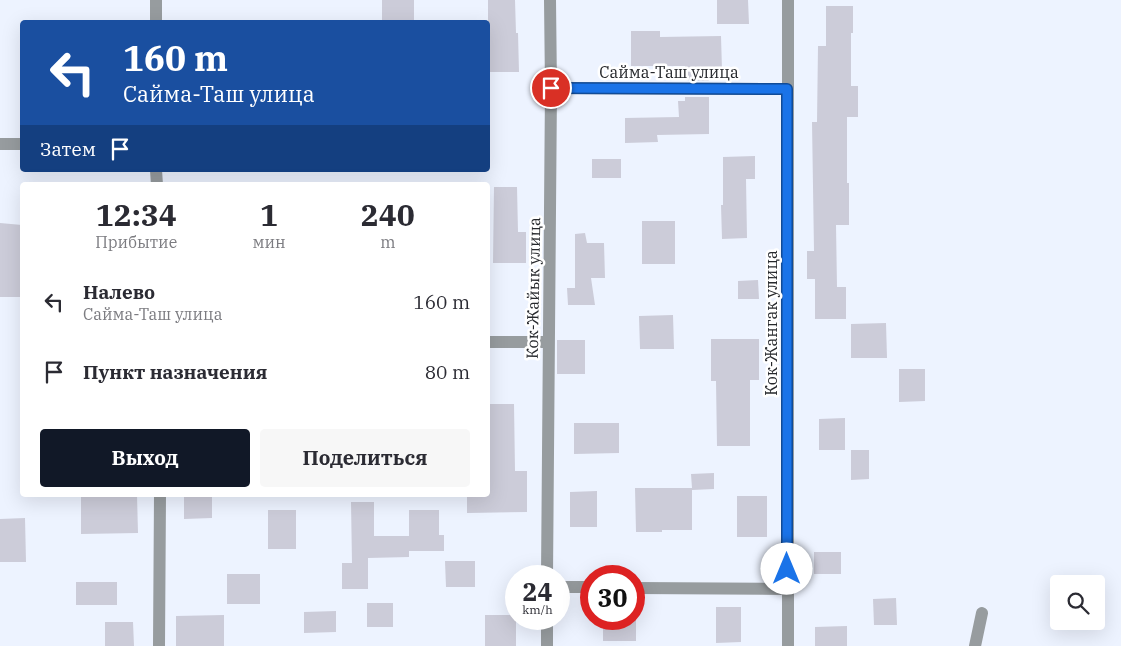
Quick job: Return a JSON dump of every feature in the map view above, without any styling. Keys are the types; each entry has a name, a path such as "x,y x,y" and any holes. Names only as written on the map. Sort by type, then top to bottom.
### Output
{"street":[{"path":"156,0 156,20"},
{"name":"Кок-Жайык улица","path":"547,565 550,0"},
{"name":"Кок-Жангак улица","path":"788,0 788,646"},
{"name":"Сайма-Таш улица","path":"551,88 787,89"},
{"path":"0,144 20,144"},
{"path":"490,342 548,342"},
{"path":"159,646 160,497"},
{"path":"645,588 787,589"},
{"path":"975,646 982,613"},
{"path":"547,630 547,646"}],"building":[{"path":"382,0 414,0 414,20 382,20"},
{"path":"488,0 515,0 519,72 490,72 490,20 488,20"},
{"path":"717,0 748,0 749,24 717,24"},
{"path":"826,6 853,6 851,86 858,86 858,117 847,117 849,225 836,225 837,287 846,287 846,319 815,319 815,279 807,279 807,251 814,251 812,122 817,122 818,46 826,46"},
{"path":"631,31 660,31 660,37 721,36 722,70 709,70 709,81 685,80 685,66 631,66"},
{"path":"685,97 709,97 709,134 657,135 658,142 625,143 625,118 679,117 678,101 685,101"},
{"path":"755,156 755,179 746,179 747,238 722,239 723,157"},
{"path":"592,159 621,159 621,178 592,178"},
{"path":"494,187 517,187 518,232 526,232 526,263 493,263"},
{"path":"642,221 675,221 675,264 642,264"},
{"path":"0,223 20,225 20,297 0,297"},
{"path":"585,233 587,243 604,243 605,278 591,278 595,305 568,305 567,288 575,288 575,234"},
{"path":"758,280 759,299 738,299 738,281"},
{"path":"673,315 674,349 640,349 639,316"},
{"path":"886,323 887,358 851,358 851,324"},
{"path":"711,339 759,339 759,380 750,380 750,446 717,446 716,381 711,381"},
{"path":"557,340 585,340 585,374 557,374"},
{"path":"899,369 925,369 925,401 899,402"},
{"path":"490,404 514,404 515,471 527,471 527,512 467,513 467,497 490,497"},
{"path":"845,418 845,450 819,450 819,419"},
{"path":"574,423 619,423 619,453 574,454"},
{"path":"851,450 869,450 869,479 851,480"},
{"path":"714,473 714,489 692,490 692,530 636,532 635,488 692,488 691,474"},
{"path":"597,491 597,527 570,527 570,492"},
{"path":"737,496 767,496 767,537 737,537"},
{"path":"81,497 137,497 138,533 81,534"},
{"path":"184,497 212,497 212,518 184,519"},
{"path":"351,502 374,502 374,536 409,536 409,510 439,510 439,535 444,535 444,551 409,551 409,557 368,558 368,589 342,589 342,563 352,563"},
{"path":"268,510 296,510 296,549 268,549"},
{"path":"25,518 26,562 0,562 0,519"},
{"path":"814,552 841,552 841,574 814,574"},
{"path":"445,561 475,561 475,587 446,587"},
{"path":"227,574 260,574 260,604 227,604"},
{"path":"76,582 117,582 117,605 76,605"},
{"path":"896,598 897,625 874,625 873,599"},
{"path":"367,603 393,603 393,627 367,627"},
{"path":"716,607 741,607 741,642 716,643"},
{"path":"336,611 336,632 304,633 304,612"},
{"path":"224,615 224,646 176,646 176,616"},
{"path":"485,615 505,615 505,630 516,630 516,646 485,646"},
{"path":"105,622 133,622 134,646 105,646"},
{"path":"847,626 847,646 815,646 815,627"},
{"path":"603,630 636,630 636,641 603,641"}],"route":[{"path":"551,88 787,89 787,569"}]}
